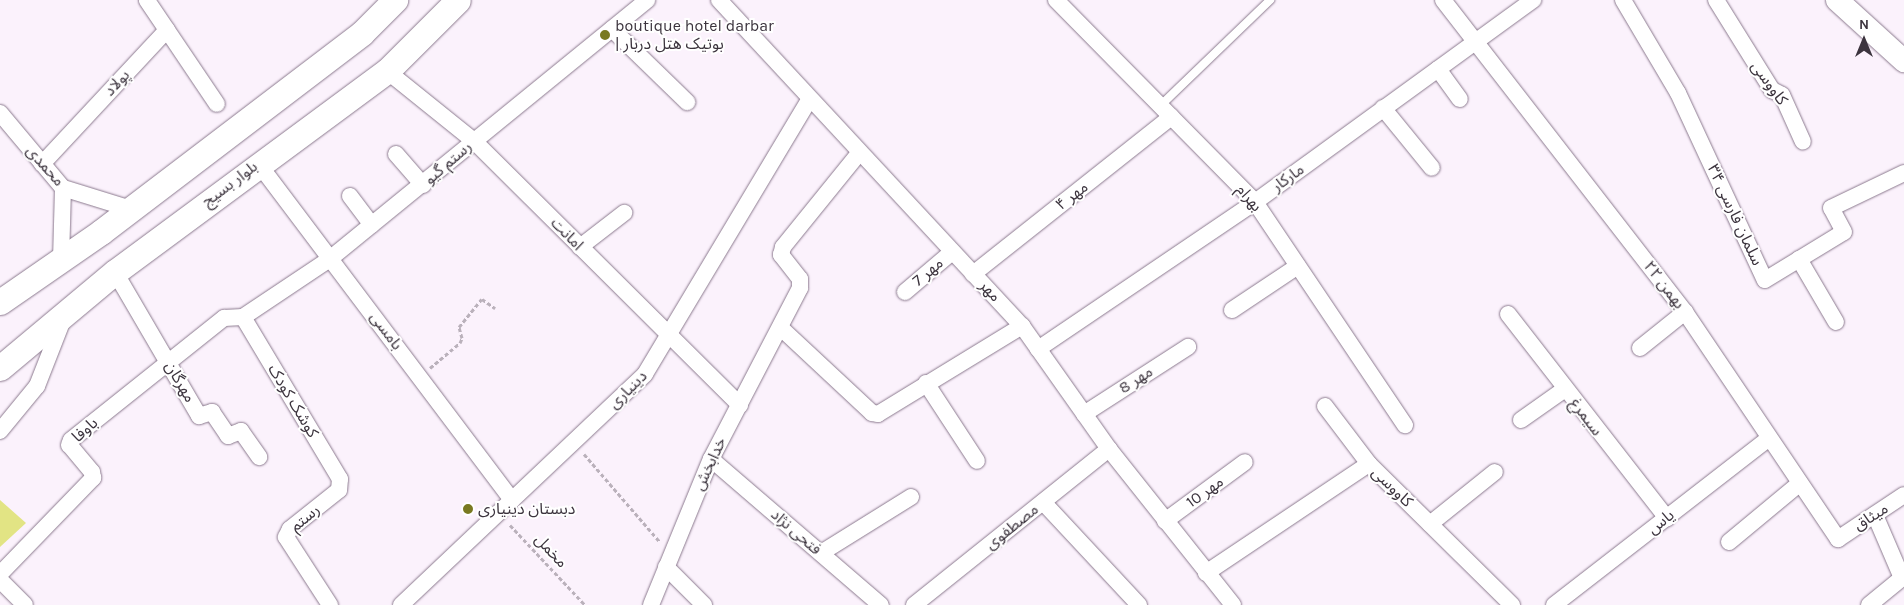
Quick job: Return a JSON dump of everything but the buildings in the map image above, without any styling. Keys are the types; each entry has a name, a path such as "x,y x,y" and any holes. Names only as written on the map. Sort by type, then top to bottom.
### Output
{"main road":[{"path":"0,302 132,209 362,33 395,0"},
{"name":"بلوار بسیج","path":"0,368 115,272 258,163 387,71 458,0"},
{"path":"1837,0 1904,61"}],"street":[{"path":"147,0 217,104"},
{"name":"رستم گیو","path":"243,317 331,258 423,185 647,0"},
{"name":"مهر","path":"719,0 809,100 1022,326 1109,449 1233,605"},
{"name":"بهرام","path":"1056,0 1255,202 1405,425"},
{"name":"۲۲ بهمن","path":"1443,0 1685,312 1838,538"},
{"name":"مارکار","path":"1038,349 1255,202 1533,0"},
{"name":"سلمان فارسی ۳۴","path":"1622,0 1678,93 1765,280 1844,232 1831,208 1904,173"},
{"name":"کاووسی","path":"1716,0 1772,90 1782,95 1802,142"},
{"path":"612,29 687,102"},
{"name":"پولاد","path":"42,164 167,30"},
{"path":"1438,69 1460,98"},
{"name":"امانت","path":"387,71 474,141 669,337 740,405"},
{"name":"دینیاری","path":"407,603 645,374 669,337 809,100"},
{"path":"1383,108 1432,168"},
{"name":"مهر ۴","path":"973,274 1166,111"},
{"name":"محمدی","path":"0,113 62,188 132,209"},
{"name":"خدابخش","path":"651,605 711,459 782,329 801,284 781,255 783,247 859,153"},
{"path":"396,154 423,185"},
{"name":"بامسی","path":"258,163 512,500"},
{"path":"61,260 62,188"},
{"path":"350,196 372,225"},
{"path":"580,247 624,213"},
{"name":"مهر 7","path":"905,292 952,252"},
{"path":"1799,259 1836,322"},
{"path":"1232,310 1298,266"},
{"name":"مهرگان","path":"115,272 199,416 212,412 228,436 241,432 259,457"},
{"path":"0,431 36,386 66,312"},
{"path":"1640,348 1685,312"},
{"name":"سیمرغ","path":"1508,314 1667,518"},
{"path":"168,361 224,318 243,317"},
{"name":"کوشک کودک","path":"243,317 341,485"},
{"path":"782,329 872,413 878,414 1022,326"},
{"name":"مهر 8","path":"1084,414 1188,347"},
{"name":"باوفا","path":"0,574 93,478 92,472 69,446 71,440 168,361"},
{"path":"926,383 977,461"},
{"path":"1521,420 1565,389"},
{"path":"1325,406 1369,464"},
{"name":"یاس","path":"1554,605 1769,438"},
{"name":"مصطفوی","path":"914,605 1109,449"},
{"name":"فتحی نژاد","path":"711,459 881,605"},
{"name":"مهر 10","path":"1165,521 1245,462"},
{"name":"کاووسی","path":"1206,573 1369,464 1512,605"},
{"path":"1430,524 1495,472"},
{"path":"1729,542 1800,484"},
{"name":"رستم","path":"330,605 286,537 290,529 341,485"},
{"name":"میثاق","path":"1838,538 1904,495"},
{"path":"820,553 911,497"},
{"path":"1043,502 1139,605"},
{"path":"1869,605 1902,578 1874,515"},
{"path":"669,561 704,605"},
{"path":"0,580 25,605"}],"lane":[{"path":"1166,111 1270,0"}],"path":[{"path":"420,376 460,343 459,327 482,299 495,308"},
{"path":"573,442 669,561"},
{"name":"مخمل","path":"499,513 585,605"}],"place":[{"name":"boutique hotel darbar | بوتیک هتل دربار","path":"605,35"},
{"name":"دبستان دینیاری","path":"468,509"}]}
